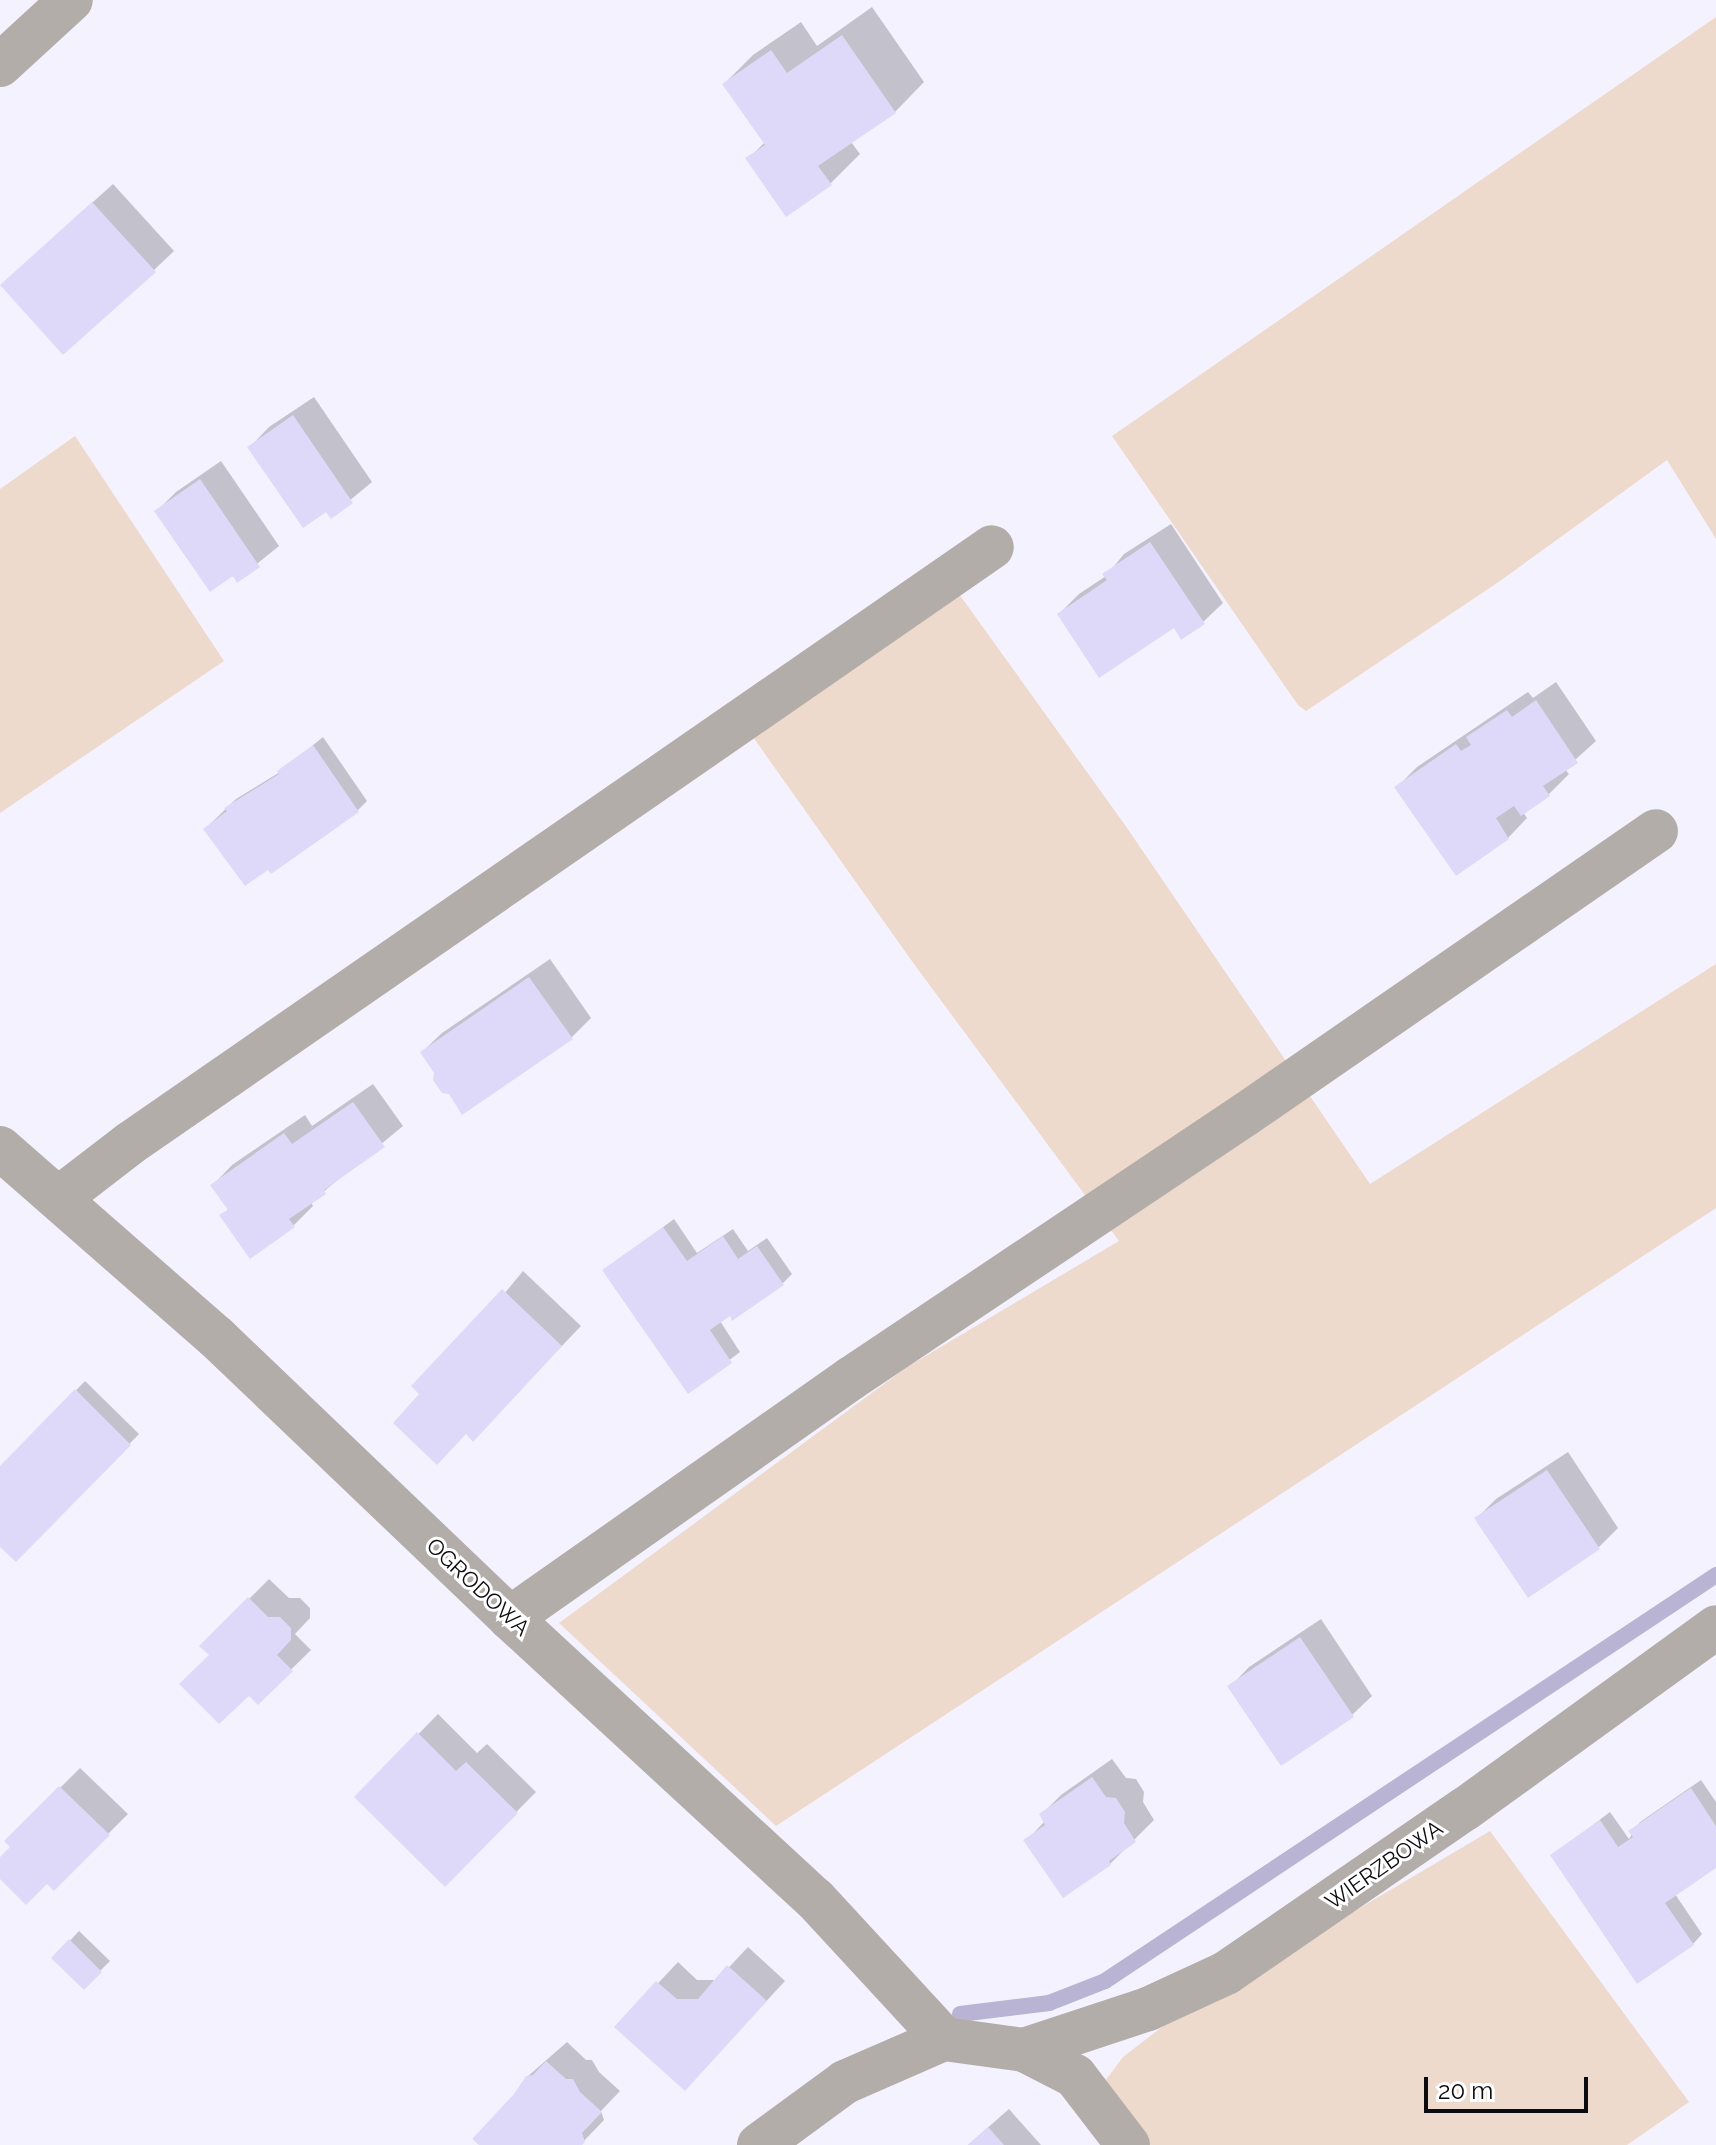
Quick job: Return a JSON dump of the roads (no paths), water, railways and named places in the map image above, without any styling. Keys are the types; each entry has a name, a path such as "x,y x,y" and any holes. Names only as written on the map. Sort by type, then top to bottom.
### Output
{"street":[{"path":"0,65 71,0"},
{"path":"59,1198 129,1144 992,547"},
{"path":"510,1618 850,1379 1246,1114 1656,831"},
{"name":"OGRODOWA","path":"0,1148 215,1336 510,1618 815,1899 944,2039"},
{"name":"WIERZBOWA","path":"1024,2050 1148,2009 1226,1973 1465,1809 1716,1627"},
{"path":"759,2145 845,2082 944,2039 1024,2050 1075,2076 1128,2145"}],"waterway":[{"path":"960,2014 1049,2003 1105,1981 1716,1575"}]}
